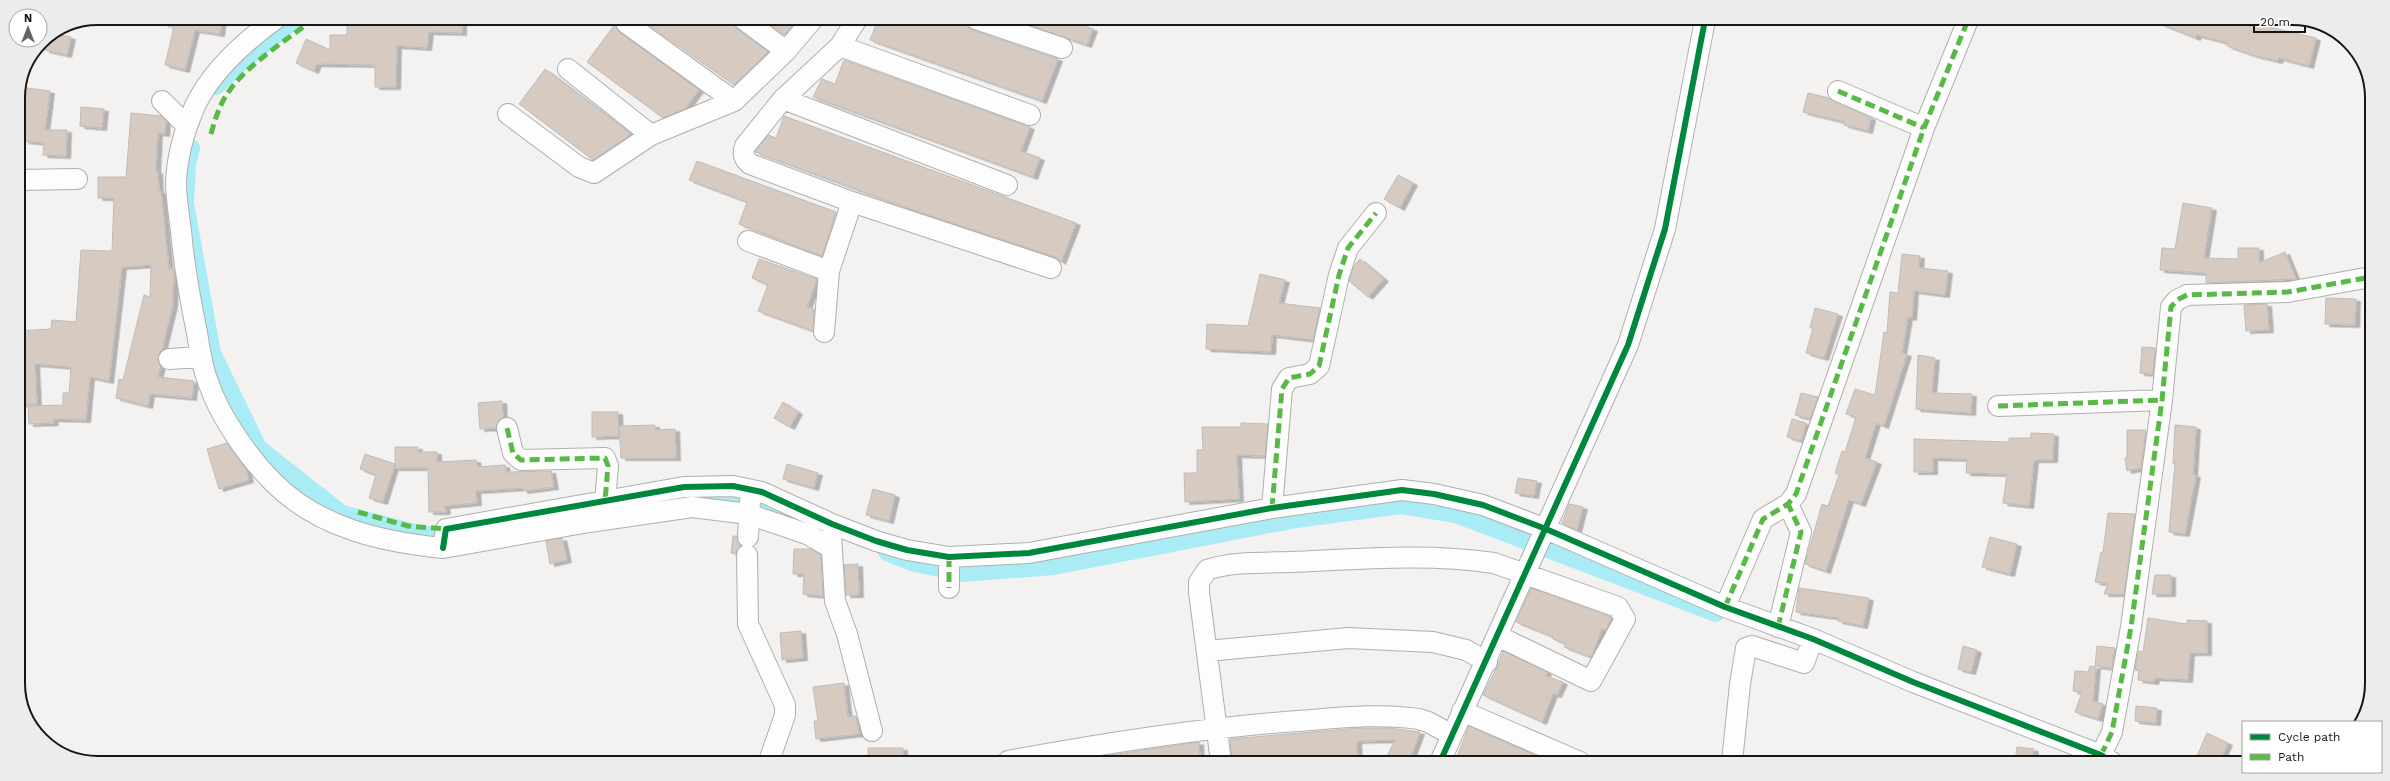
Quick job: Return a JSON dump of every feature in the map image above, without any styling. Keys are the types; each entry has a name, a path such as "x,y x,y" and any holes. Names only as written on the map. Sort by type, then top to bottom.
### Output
{"street":[{"path":"261,25 211,79 196,105 187,126 176,182 186,281 201,357 208,382 231,427 274,483 311,511 342,527 376,538 444,541 671,509 703,508 750,502 770,494 831,535"},
{"path":"629,25 734,101"},
{"path":"751,25 786,51"},
{"path":"508,114 588,172 601,171 651,135 734,101 786,51 808,25"},
{"path":"853,25 840,46 783,99 744,146 743,152 746,160 750,164 852,202 1051,268"},
{"path":"994,25 1062,48"},
{"path":"1443,756 1462,711 1487,662 1628,346 1665,229 1704,25"},
{"path":"1725,607 1763,519 1788,504 1796,494 1924,128 1966,25"},
{"path":"840,46 1030,115"},
{"path":"568,68 651,135"},
{"path":"1838,91 1924,128"},
{"path":"783,99 1007,185"},
{"path":"162,102 187,126"},
{"path":"25,180 77,179"},
{"path":"824,332 829,271 852,202"},
{"path":"1272,508 1282,389 1289,378 1310,374 1319,366 1339,275 1348,248 1376,213"},
{"path":"748,241 829,271"},
{"path":"2108,756 2131,627 2162,400 2169,317 2172,307 2177,300 2187,295 2288,292 2365,278"},
{"path":"169,358 201,357"},
{"path":"1998,406 2162,400"},
{"path":"507,428 513,453 521,460 605,458 608,466 605,501"},
{"path":"444,541 446,529 684,487 733,486 750,502 807,534 831,535 907,550 949,571 1029,553 1272,508 1410,490 1483,506 1544,534 1778,627 1810,648 1912,682 2099,756"},
{"path":"750,502 748,546 748,624 785,705 785,715 771,756"},
{"path":"1778,627 1801,532 1788,504"},
{"path":"831,535 835,601 847,634 872,731"},
{"path":"1220,756 1199,582 1203,573 1213,568 1244,564 1397,557 1462,559 1494,562 1528,570 1618,607 1625,619 1591,681 1498,636"},
{"path":"1207,651 1348,638 1433,642 1466,650 1487,662"},
{"path":"1733,756 1740,684 1746,648 1752,646 1804,663 1810,648"},
{"path":"1462,711 1566,756"},
{"path":"1035,756 1100,744 1217,727 1352,718 1409,718 1428,722 1452,735"}],"building":[{"path":"168,25 221,25 220,34 195,30 185,70 165,65 174,27 168,27"},
{"path":"347,25 462,25 462,33 429,32 427,48 397,46 396,87 375,87 375,65 317,64 314,71 296,63 306,39 330,50 330,35 347,35"},
{"path":"616,25 619,32 699,90 685,109 663,118 587,62"},
{"path":"649,25 735,25 736,28 768,52 734,85"},
{"path":"770,25 793,25 784,35"},
{"path":"876,25 967,25 972,30 1058,59 1042,101 870,40"},
{"path":"1029,25 1083,25 1093,29 1087,45"},
{"path":"2163,25 2246,25 2259,29 2260,25 2316,38 2309,66 2279,58 2278,61 2253,55 2227,46 2228,43 2197,35 2196,38"},
{"path":"61,35 71,37 67,55 45,50 45,48 48,48 48,44 57,37"},
{"path":"844,60 1030,127 1021,151 1040,158 1033,177 813,97 822,79 835,84"},
{"path":"545,69 630,133 627,137 593,160 519,104"},
{"path":"26,88 50,91 45,130 67,130 66,156 43,155 44,143 25,141"},
{"path":"1808,93 1829,98 1871,118 1868,131 1844,125 1845,122 1803,112"},
{"path":"81,107 104,109 102,128 80,126"},
{"path":"131,113 161,116 166,121 165,134 158,133 156,171 158,171 159,191 161,191 169,269 174,269 173,305 162,350 159,354 158,360 161,366 158,377 194,381 192,398 150,394 148,406 116,398 119,379 123,380 144,295 150,297 151,265 122,267 109,381 90,377 86,420 53,419 54,423 29,424 28,406 63,405 63,393 69,393 71,367 35,364 37,404 25,404 25,331 51,329 52,320 76,322 81,250 112,251 114,198 98,198 98,177 126,177"},
{"path":"784,116 1076,223 1061,262 1055,257 907,208 755,152 768,135 776,138"},
{"path":"697,161 836,212 822,256 739,224 747,202 689,180"},
{"path":"1398,175 1413,183 1400,208 1384,199"},
{"path":"2183,203 2212,208 2204,258 2238,259 2238,248 2259,248 2259,263 2285,252 2296,279 2206,283 2206,273 2160,270 2162,248 2175,249"},
{"path":"1902,254 1920,256 1919,268 1948,271 1945,295 1914,291 1912,318 1908,317 1902,353 1907,354 1884,426 1876,423 1865,458 1877,462 1861,504 1849,500 1826,571 1805,564 1822,504 1828,506 1839,475 1835,473 1842,451 1845,452 1856,417 1846,414 1855,389 1875,395 1884,332 1887,333 1890,292 1898,293"},
{"path":"759,259 817,279 807,307 814,309 813,331 758,311 768,285 752,278"},
{"path":"1360,259 1384,279 1368,297 1349,281 1354,266"},
{"path":"1260,274 1285,280 1279,303 1320,308 1313,340 1272,335 1271,352 1206,349 1207,324 1248,326"},
{"path":"2326,298 2356,299 2355,325 2325,324"},
{"path":"2267,304 2269,330 2246,331 2244,305"},
{"path":"1815,308 1838,314 1824,358 1806,353 1813,328 1810,328"},
{"path":"2142,347 2155,348 2153,374 2140,373"},
{"path":"1918,355 1935,358 1932,393 1972,394 1971,413 1916,409"},
{"path":"1801,393 1818,397 1810,419 1795,415"},
{"path":"502,401 503,418 499,420 496,428 480,429 478,403"},
{"path":"783,402 798,412 790,427 774,418"},
{"path":"592,412 618,412 619,436 592,437"},
{"path":"1792,419 1806,423 1801,441 1787,437"},
{"path":"1241,423 1268,424 1265,456 1237,455 1239,499 1185,502 1184,473 1197,473 1197,450 1203,450 1202,427 1241,427"},
{"path":"655,425 655,430 675,429 676,458 621,458 619,426"},
{"path":"2175,425 2196,427 2193,475 2196,475 2185,534 2169,532 2175,463 2173,464"},
{"path":"2127,430 2146,430 2141,468 2127,471 2125,458 2127,457"},
{"path":"2031,433 2054,434 2053,460 2034,460 2029,506 2003,503 2007,474 1966,473 1967,459 1933,458 1933,472 1914,472 1914,439 2009,442 2009,438 2031,438"},
{"path":"227,443 246,469 249,480 219,489 207,449"},
{"path":"395,447 418,447 418,452 437,452 437,462 476,460 477,467 505,465 506,472 551,471 554,487 523,491 523,488 476,491 477,503 445,506 446,512 429,512 428,468 395,468"},
{"path":"365,454 395,464 383,502 369,498 376,475 360,469"},
{"path":"787,464 818,473 814,488 783,479"},
{"path":"1518,478 1537,481 1534,496 1515,493"},
{"path":"873,489 895,495 889,521 866,515"},
{"path":"1569,504 1583,507 1577,530 1562,523"},
{"path":"2108,513 2135,514 2124,594 2104,594 2108,584 2095,582 2101,552 2103,552"},
{"path":"733,536 737,536 741,546 736,554 731,553"},
{"path":"1990,537 2017,544 2010,574 1982,567"},
{"path":"562,538 567,560 550,564 546,541"},
{"path":"794,549 811,549 821,555 823,596 803,594 804,574 793,574"},
{"path":"858,564 859,595 846,595 844,565"},
{"path":"2155,575 2171,575 2171,594 2152,594"},
{"path":"1531,588 1611,617 1606,630 1602,629 1591,657 1564,647 1566,644 1553,639 1553,637 1516,622"},
{"path":"1799,588 1869,598 1863,626 1838,621 1839,618 1796,612"},
{"path":"2148,618 2187,624 2187,620 2207,621 2207,653 2190,653 2188,680 2155,678 2154,682 2138,680 2139,671 2135,670 2138,651 2143,652"},
{"path":"801,631 803,658 782,660 780,633"},
{"path":"1963,646 1977,650 1971,672 1958,669"},
{"path":"2097,646 2115,648 2112,668 2095,666"},
{"path":"1503,651 1547,672 1546,676 1563,682 1557,695 1553,694 1542,722 1483,695"},
{"path":"2090,666 2096,667 2093,701 2103,704 2098,719 2075,712 2082,692 2073,691 2075,671 2088,672"},
{"path":"844,683 848,717 856,716 859,734 816,739 814,721 818,721 813,687"},
{"path":"2136,706 2157,708 2156,723 2135,721"},
{"path":"1469,726 1537,756 1457,756"},
{"path":"1359,728 1389,728 1420,732 1411,756 1387,756 1395,740 1357,741 1358,756 1231,756 1230,739"},
{"path":"2207,733 2228,743 2222,756 2197,756"},
{"path":"1199,742 1200,756 1104,756"},
{"path":"2017,747 2034,749 2033,756 2016,756"},
{"path":"868,748 903,748 903,756 868,756"}],"waterway":[{"path":"216,86 239,64 288,25"},
{"path":"191,148 187,165 185,203 212,353 258,448 342,514 422,535 459,536"},
{"path":"640,504 718,494 768,505 787,513"},
{"path":"887,552 915,563 963,573 1054,566 1296,519 1401,505 1456,514 1716,613"}],"marked path":[{"path":"211,134 222,103 235,83 256,63 306,25"},
{"path":"1725,607 1763,519 1788,504 1796,494 1924,128 1966,25"},
{"path":"1838,91 1924,128"},
{"path":"1272,508 1282,389 1289,378 1310,374 1319,366 1339,275 1348,248 1376,213"},
{"path":"2101,755 2112,732 2131,627 2162,400 2171,307 2177,300 2187,295 2288,292 2365,278"},
{"path":"1998,406 2162,400"},
{"path":"507,428 513,453 521,460 605,458 608,466 605,501"},
{"path":"1778,627 1801,532 1788,504"},
{"path":"358,512 408,526 446,529"},
{"path":"949,557 949,588"}],"cycle path":[{"path":"1443,756 1628,345 1665,229 1704,25"},
{"path":"443,548 446,529 684,487 733,486 762,492 832,524 876,541 907,550 949,557 1029,553 1272,508 1402,490 1434,494 1483,505 1546,529 1725,607 1813,639 1913,682 2102,756"}]}
